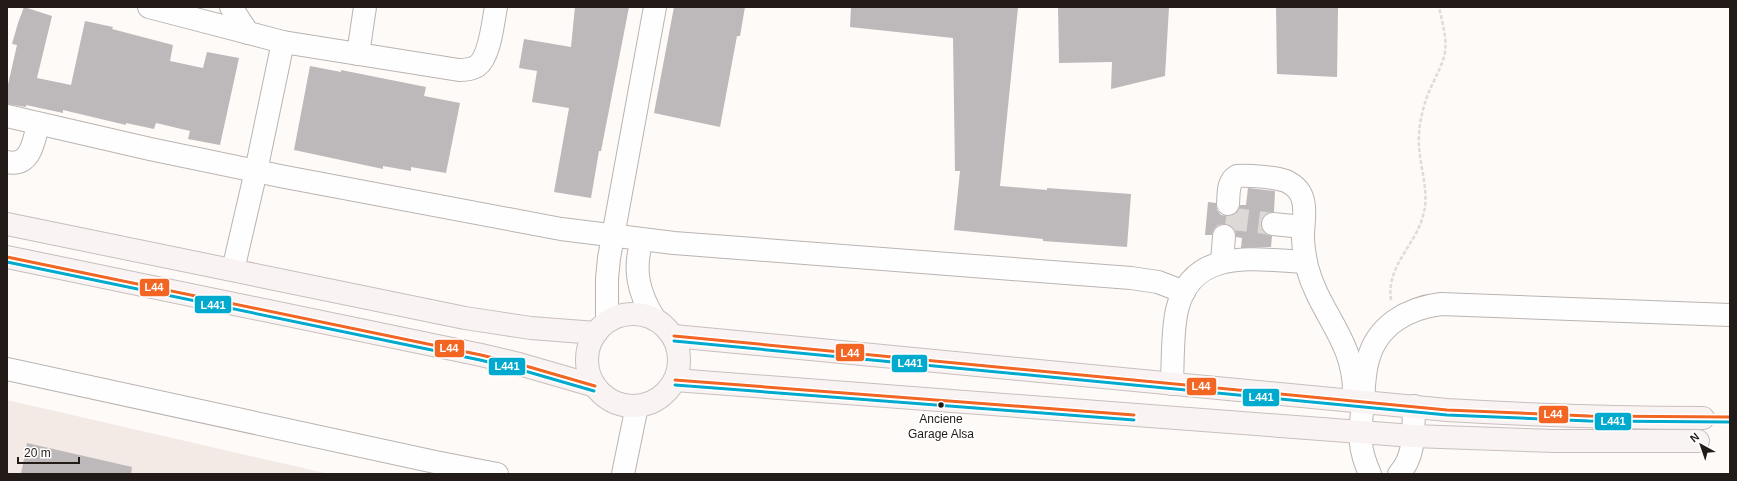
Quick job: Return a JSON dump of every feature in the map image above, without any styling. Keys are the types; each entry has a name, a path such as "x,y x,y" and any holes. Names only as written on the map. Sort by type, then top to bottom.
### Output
{"main road":[{"path":"7,224 498,324 601,327"},
{"path":"7,257 481,355 519,364 595,386"},
{"path":"630,313 642,314 654,318 674,336 678,347 680,358 679,370 675,380 668,390 649,404 625,406 613,402 603,395 595,386 590,376 587,359 590,343 601,327 618,316 630,313"},
{"path":"674,336 1414,406 1533,415 1618,418 1702,418"},
{"path":"675,380 1413,436 1554,441 1698,441"}],"street":[{"path":"149,7 283,42 448,69 468,69 483,61 496,7"},
{"path":"231,7 248,33"},
{"path":"358,54 365,7"},
{"path":"601,327 612,236 655,7"},
{"path":"233,270 256,172 283,42"},
{"path":"7,116 150,150 256,172 489,216 612,236 674,243 1131,278 1158,282 1184,292"},
{"path":"7,162 17,162 27,157 32,147 38,124"},
{"path":"1228,204 1230,184 1237,176 1285,181 1292,184 1301,195 1304,209 1303,227 1306,262 1315,292 1347,350 1358,401 1360,448 1370,474"},
{"path":"1273,224 1303,227"},
{"path":"1222,262 1224,236"},
{"path":"642,240 636,266 637,280 641,293 654,318"},
{"path":"1172,384 1175,319 1184,292 1197,276 1208,268 1222,262 1245,259 1306,262"},
{"path":"1358,401 1368,359 1379,337 1396,320 1417,309 1441,304 1730,315"},
{"path":"7,369 435,462 497,474"},
{"path":"623,474 637,406"},
{"path":"1399,474 1407,464 1410,457 1413,436 1414,406"}],"path":[{"path":"1396,320 1390,295 1391,284 1394,273 1419,228 1426,206 1419,136 1421,118 1426,100 1440,68 1445,52 1444,26 1439,7"}],"shaded area":[{"path":"7,400 329,474 7,474"}],"building":[{"path":"24,7 52,16 37,78 71,85 85,21 113,27 112,29 173,45 170,61 203,68 207,52 239,58 220,145 188,139 190,131 156,123 154,129 126,123 126,125 63,110 63,113 26,105 26,107 7,104 7,89 17,45 12,44"},
{"path":"575,7 629,7 601,151 599,151 591,198 554,192 569,108 532,102 537,71 519,68 524,39 571,47"},
{"path":"674,7 745,7 740,36 737,36 720,127 654,113"},
{"path":"851,7 1018,7 1000,186 1131,194 1127,247 1043,241 1043,239 954,230 960,171 955,171 953,38 850,27"},
{"path":"1058,7 1169,7 1165,76 1111,89 1112,62 1059,63"},
{"path":"1276,7 1338,7 1337,77 1277,74"},
{"path":"310,66 341,72 341,70 426,87 424,96 460,103 446,173 411,167 411,171 383,166 383,169 294,150"},
{"path":"1248,188 1275,191 1274,212 1263,216 1261,223 1261,229 1265,234 1272,236 1271,247 1241,248 1242,238 1236,237 1235,230 1231,226 1225,224 1218,225 1214,229 1212,235 1205,235 1208,202 1216,203 1217,210 1221,215 1233,215 1238,211 1240,205 1246,205"},
{"path":"27,443 132,467 131,474 21,474"}],"tunnel":[{"path":"1226,218 1273,224"}],"transit line":[{"name":"L44","path":"7,257 481,355 519,364 595,386"},
{"name":"L441","path":"7,262 480,360 518,369 594,391"},
{"name":"L44","path":"674,336 1447,410 1589,416 1730,417"},
{"name":"L441","path":"674,341 1447,415 1589,421 1730,422"},
{"name":"L44","path":"675,380 1134,415"},
{"name":"L441","path":"675,385 1134,420"}],"place":[{"name":"Anciene Garage Alsa","path":"941,405"}]}
